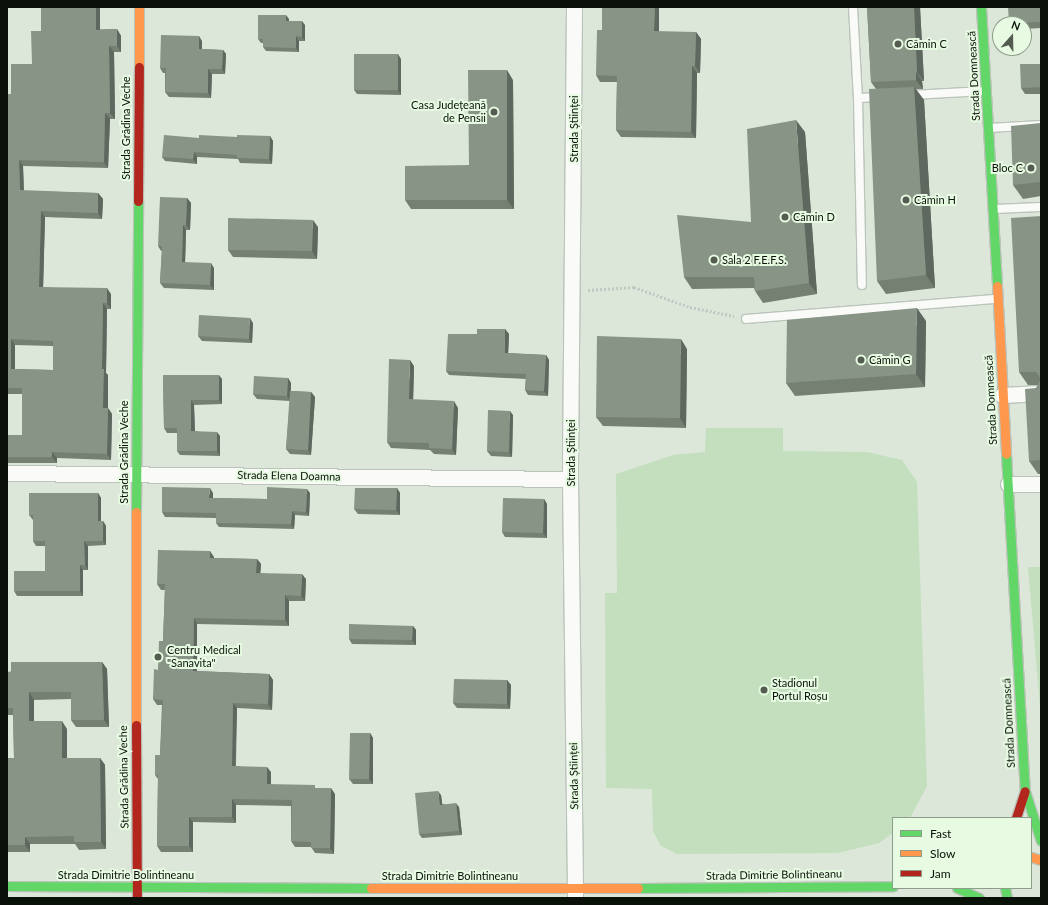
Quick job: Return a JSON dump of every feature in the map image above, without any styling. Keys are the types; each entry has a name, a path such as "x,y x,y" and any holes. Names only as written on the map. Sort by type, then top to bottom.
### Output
{"street":[{"name":"Strada Grădina Veche","path":"137,898 135,633 139,7"},
{"name":"Strada Științei","path":"574,7 570,479 575,893"},
{"name":"Strada Domnească","path":"981,7 987,90 1002,395 1025,791 1041,841"},
{"path":"1002,395 1041,393"},
{"name":"Strada Elena Doamna","path":"7,473 570,479"},
{"path":"1008,484 1041,484"},
{"name":"Strada Domnească","path":"1016,817 1025,791"},
{"name":"Strada Dimitrie Bolintineanu","path":"7,886 575,893 892,886"},
{"path":"959,889 979,898"}],"lane":[{"path":"853,7 858,98 862,285"},
{"path":"903,96 987,90"},
{"path":"858,98 888,96"},
{"path":"989,128 1041,125"},
{"path":"993,209 1041,207"},
{"path":"746,319 997,299"}],"path":[{"path":"572,291 634,287 690,307 746,319"}],"green space":[{"name":"Stadionul Portul Roșu","path":"706,428 783,428 783,451 867,452 902,460 917,482 927,786 911,817 892,817 892,834 879,843 838,853 677,854 661,846 653,831 652,789 606,788 605,593 617,593 616,474 673,455 705,452"},
{"path":"1028,567 1041,567 1041,719"}],"building":[{"path":"41,7 96,7 96,30 117,29 117,46 109,46 110,113 105,113 104,162 19,160 20,190 98,193 98,213 41,211 39,287 107,288 107,303 103,303 102,369 104,369 103,408 108,408 107,454 52,452 52,457 7,457 7,435 22,435 22,388 7,388 7,94 11,94 11,64 32,64 31,31 41,31","holes":["11,339 53,341 53,370 11,369"]},
{"path":"602,7 655,7 654,31 696,32 695,66 692,66 691,132 616,130 617,76 596,75 597,30 602,30"},
{"name":"Cămin C","path":"867,7 914,7 917,72 916,80 871,82"},
{"path":"1008,7 1041,7 1041,22 1032,22 1032,16 1009,16"},
{"path":"258,15 286,15 286,21 302,21 302,37 296,36 296,48 263,47 263,39 258,39"},
{"path":"161,35 199,36 199,49 223,50 222,69 208,69 208,93 165,92 166,68 160,68"},
{"path":"354,54 398,54 398,90 354,90"},
{"path":"1020,64 1041,64 1041,87 1021,88"},
{"name":"Casa Județeană de Pensii","path":"468,70 507,70 507,200 405,200 405,166 469,165"},
{"name":"Cămin H","path":"914,87 926,275 877,281 869,89"},
{"path":"796,120 809,283 755,291 754,277 684,277 677,215 751,222 747,129"},
{"path":"1041,123 1041,182 1013,185 1011,126"},
{"path":"164,135 199,138 199,135 237,137 237,135 270,136 269,159 237,158 237,155 194,152 193,159 162,157"},
{"path":"160,197 187,198 186,225 183,225 182,262 211,263 210,285 160,283 162,246 158,246"},
{"path":"1041,216 1041,379 1036,372 1019,372 1011,218"},
{"path":"228,218 313,220 312,251 228,250"},
{"name":"Cămin G","path":"917,308 916,374 786,383 787,320"},
{"path":"199,315 250,318 249,339 198,336"},
{"path":"477,329 505,329 505,353 546,355 544,391 525,390 526,374 446,371 448,334 477,334"},
{"path":"597,336 681,339 680,418 596,417"},
{"path":"389,359 410,360 409,399 454,401 452,449 429,448 429,443 387,442"},
{"path":"163,375 219,375 219,400 191,400 191,431 217,432 217,451 177,451 177,428 164,428"},
{"path":"254,376 288,378 287,396 253,394"},
{"path":"1041,379 1041,460 1029,461 1025,389 1036,388"},
{"path":"290,391 311,392 308,450 286,449"},
{"path":"488,410 510,411 509,452 487,451"},
{"path":"162,487 210,488 209,498 267,499 267,487 307,489 306,512 292,511 291,524 216,523 216,513 162,512"},
{"path":"355,488 397,488 396,510 354,509"},
{"path":"29,493 98,493 98,521 103,521 103,541 84,541 85,565 80,565 80,591 14,591 14,571 45,571 45,541 33,541 33,515 29,515"},
{"path":"503,498 544,499 543,533 502,532"},
{"path":"158,550 210,551 210,558 257,559 256,573 302,574 301,596 285,595 285,620 194,618 193,671 269,674 268,704 233,703 232,766 267,767 267,784 315,785 315,788 331,788 330,848 311,848 311,842 291,841 292,800 232,799 232,817 189,817 189,846 157,846 158,775 155,775 155,755 160,755 163,700 153,699 154,669 158,670 159,641 163,641 165,584 157,584"},
{"path":"349,624 413,626 412,640 349,639"},
{"path":"11,662 102,662 104,720 71,720 71,692 29,692 29,721 62,721 62,758 100,758 101,842 74,842 74,836 25,837 25,845 7,845 7,758 14,758 13,708 7,708 7,672 11,672"},
{"path":"454,679 507,680 507,704 453,703"},
{"path":"350,733 370,733 369,779 349,779"},
{"path":"438,791 440,805 456,803 459,831 419,834 415,793"}],"traffic: fast":[{"path":"981,7 997,286"},
{"path":"136,512 138,201"},
{"path":"1006,454 1025,791 1041,841"},
{"path":"7,886 371,888"},
{"path":"638,888 892,886"},
{"path":"959,889 979,898"},
{"path":"1005,889 1007,898"}],"traffic: slow":[{"path":"139,7 139,67"},
{"path":"997,286 1006,454"},
{"path":"136,512 136,725"},
{"path":"1032,857 1041,860"},
{"path":"371,888 638,888"}],"traffic: jam":[{"path":"138,201 139,67"},
{"path":"136,725 137,898"},
{"path":"1016,817 1025,791"}],"place":[{"name":"Cămin C","path":"898,44"},
{"name":"Casa Județeană de Pensii","path":"494,112"},
{"name":"Bloc C","path":"1031,168"},
{"name":"Cămin H","path":"906,200"},
{"name":"Cămin D","path":"785,217"},
{"name":"Sala 2 F.E.F.S.","path":"714,260"},
{"name":"Cămin G","path":"861,360"},
{"name":"Centru Medical \"Sanavita\"","path":"158,657"},
{"name":"Stadionul Portul Roșu","path":"764,690"}]}
